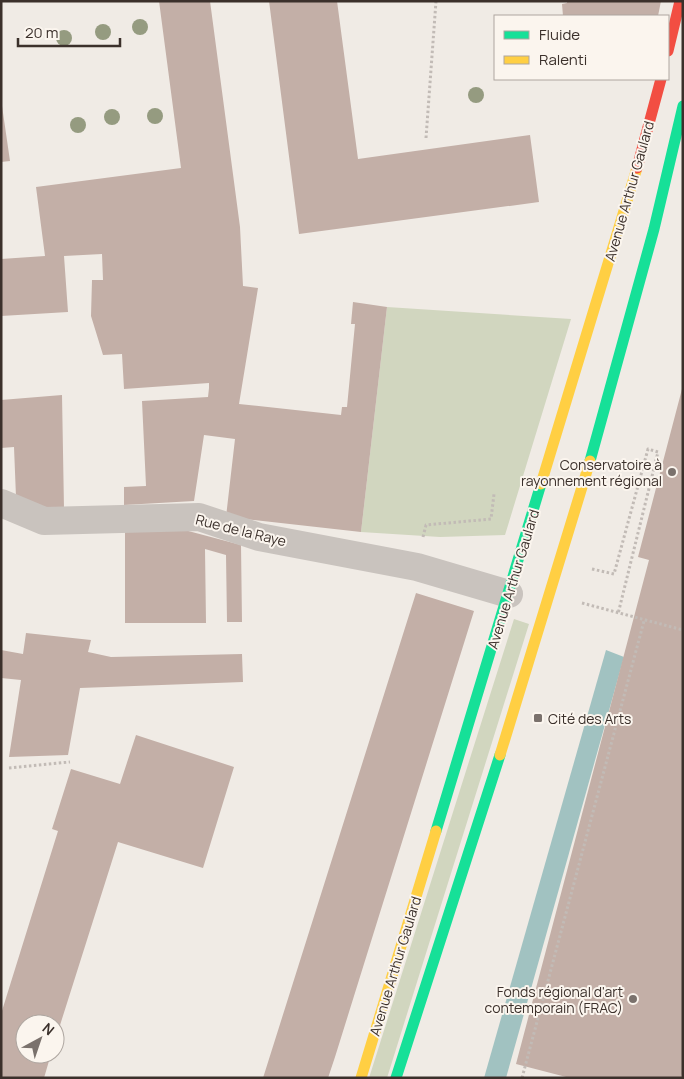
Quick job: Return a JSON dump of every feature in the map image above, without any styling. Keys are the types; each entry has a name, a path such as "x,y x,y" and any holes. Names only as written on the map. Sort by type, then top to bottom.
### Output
{"main road":[{"path":"669,47 680,1"},
{"name":"Avenue Arthur Gaulard","path":"361,1078 510,600 517,567 648,131 661,80"},
{"path":"396,1078 550,582 664,192 683,106"},
{"path":"517,567 528,572"}],"street":[{"name":"Rue de la Raye","path":"1,503 44,521 200,517 259,537 417,567 510,600"}],"path":[{"path":"426,138 436,1"},
{"path":"592,569 614,574 648,449 658,452 618,614"},
{"path":"417,567 426,525 491,519 494,494"},
{"path":"582,603 683,630"},
{"path":"522,1078 644,621"},
{"path":"10,768 70,762"}],"green space":[{"path":"387,307 571,319 505,535 440,537 361,532"},
{"path":"514,619 529,624 387,1078 369,1078"}],"water":[{"path":"606,650 624,657 506,1078 484,1078"}],"building":[{"path":"159,1 210,1 240,227 243,286 258,288 239,404 341,415 342,407 347,407 355,324 351,324 353,302 387,307 361,532 226,517 235,439 204,435 194,501 124,505 124,487 146,486 142,401 208,397 209,383 124,389 122,354 103,355 91,316 92,280 103,280 102,254 64,256 68,312 1,316 1,259 45,256 36,187 181,168"},
{"path":"269,1 337,1 358,159 530,135 539,202 299,234"},
{"path":"567,1 661,1 658,15 563,15 562,4 567,3"},
{"path":"1,99 10,161 1,162"},
{"path":"682,389 683,1070 681,1078 570,1078 516,1064 649,560 638,557"},
{"path":"62,395 64,509 48,510 16,497 14,447 1,448 1,400"},
{"path":"177,528 241,545 242,622 227,622 226,555 205,549 206,623 125,623 125,531"},
{"path":"416,593 474,611 335,1057 328,1078 263,1078"},
{"path":"26,633 91,640 88,652 111,657 242,654 243,682 80,688 68,755 9,757 21,680 1,678 1,650 23,654"},
{"path":"136,735 234,767 203,868 118,842 64,1014 15,1014 15,1064 48,1064 44,1078 1,1078 1,1014 58,831 52,829 71,769 120,784"}],"traffic: fast":[{"path":"590,461 654,229 683,106"},
{"path":"436,831 541,484"},
{"path":"396,1078 500,755"}],"traffic: slow":[{"path":"541,484 637,168"},
{"path":"500,755 590,461"},
{"path":"361,1078 436,831"}],"traffic: jam":[{"path":"669,47 680,1"},
{"path":"637,168 661,80"}],"place":[{"name":"Conservatoire à rayonnement régional","path":"672,472"},
{"name":"Cité des Arts","path":"538,718"},
{"name":"Fonds régional d'art contemporain (FRAC)","path":"633,999"}]}
